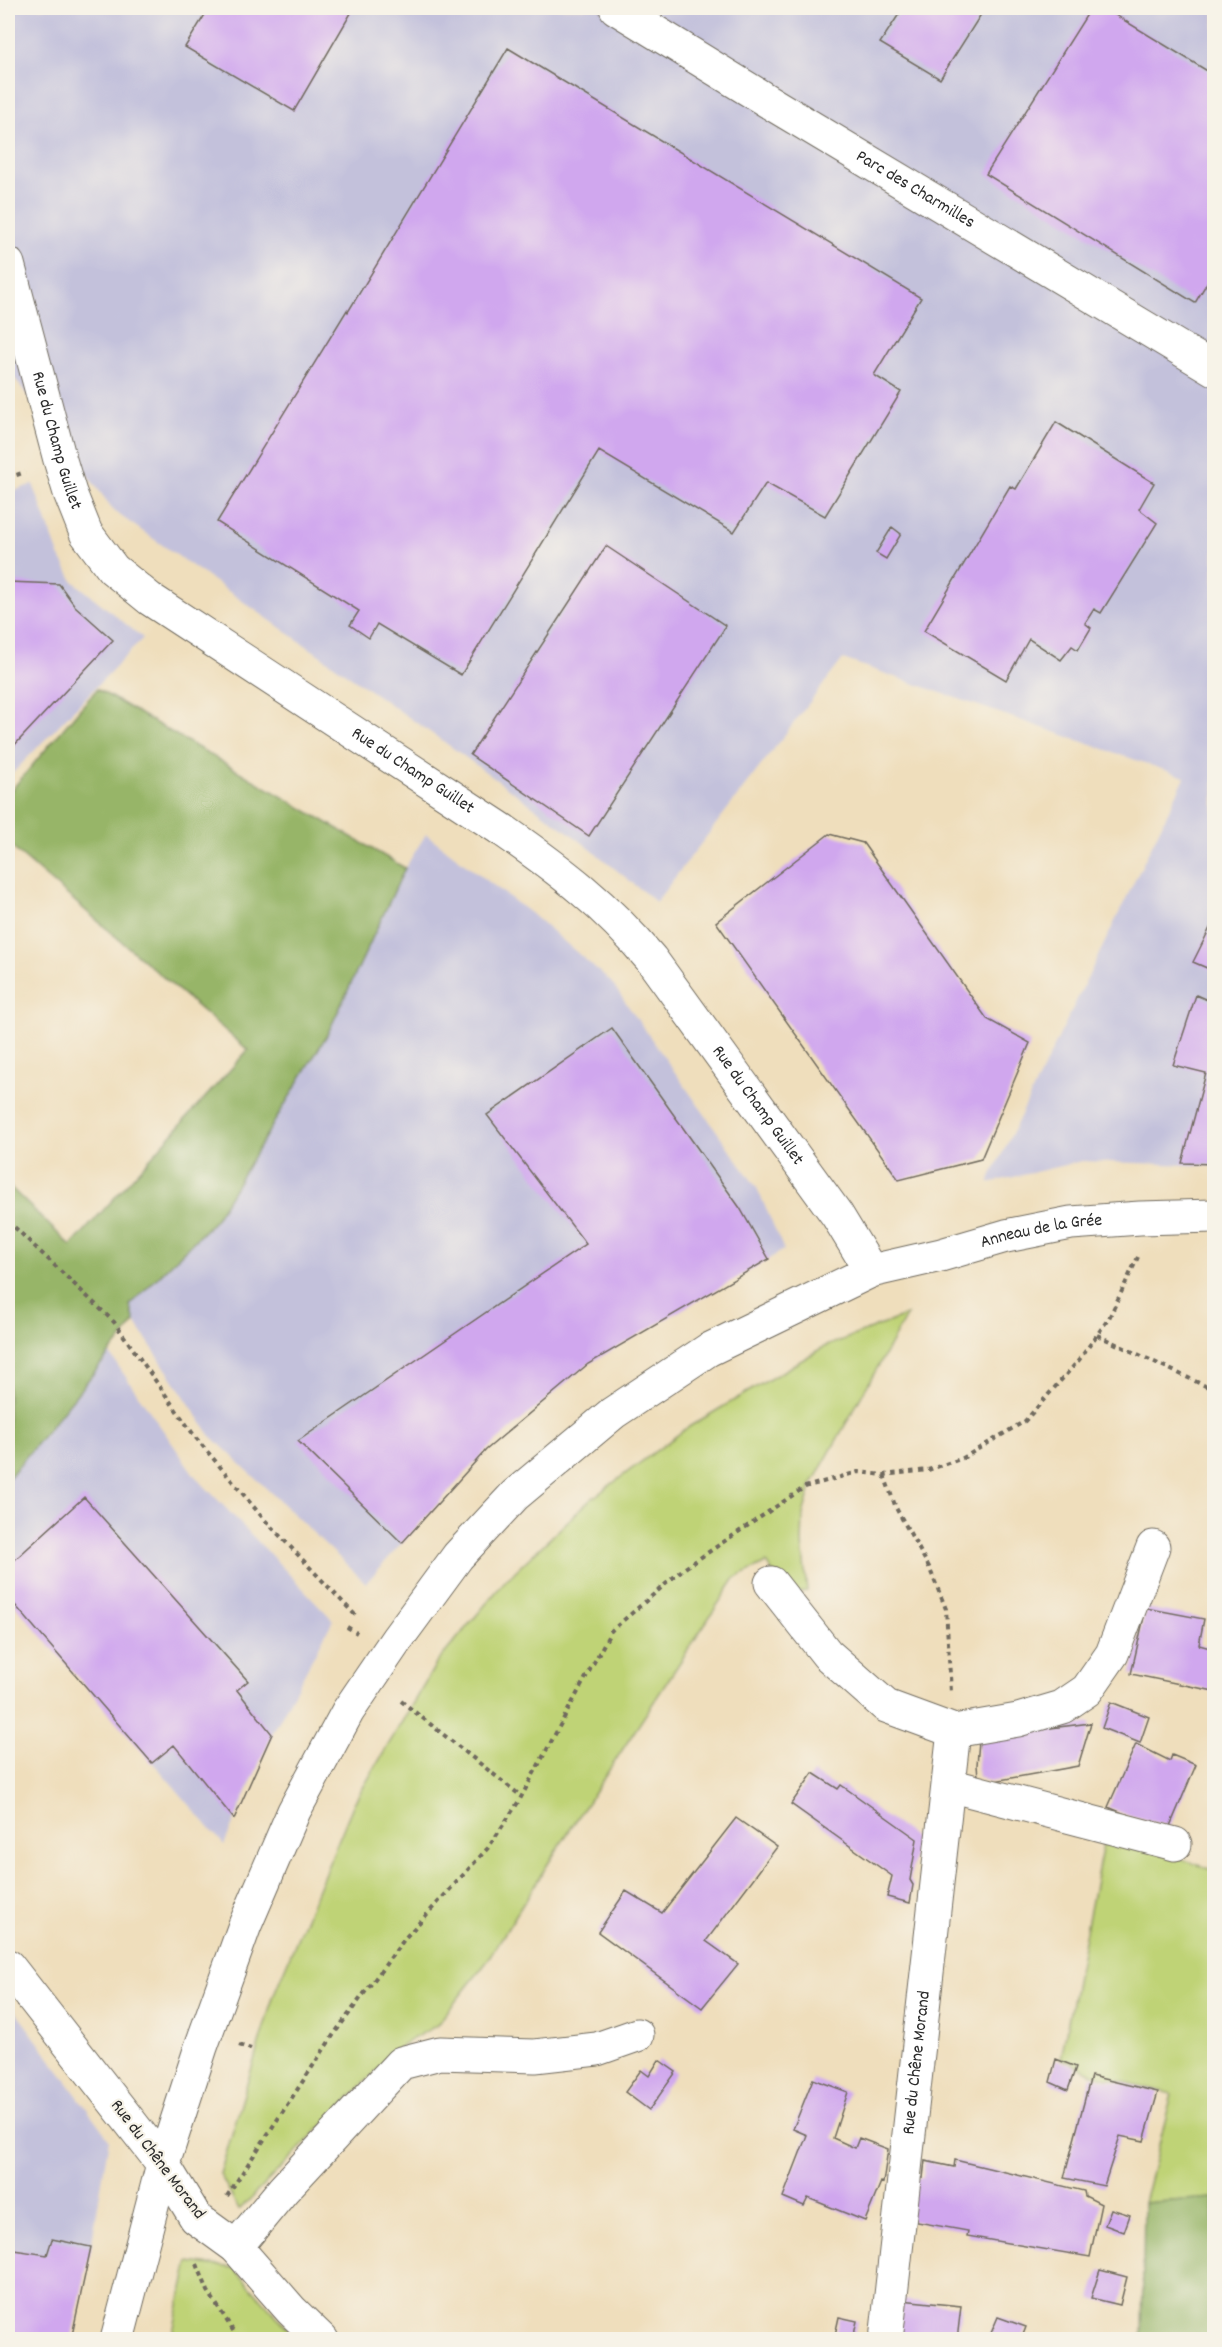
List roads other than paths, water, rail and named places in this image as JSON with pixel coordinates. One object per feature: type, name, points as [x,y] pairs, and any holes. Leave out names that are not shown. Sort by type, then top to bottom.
[{"type":"street","name":"Parc des Charmilles","points":[[616,8],[1215,369]]},
{"type":"street","name":"Rue du Champ Guillet","points":[[8,264],[70,493],[86,533],[113,569],[150,599],[504,831],[557,868],[600,903],[651,959],[837,1215],[871,1271]]},
{"type":"street","name":"Anneau de la Grée","points":[[117,2340],[163,2164],[201,2047],[246,1925],[294,1811],[348,1711],[397,1639],[458,1556],[515,1495],[613,1413],[708,1350],[871,1271],[941,1255],[1006,1236],[1071,1223],[1215,1216]]},
{"type":"street","points":[[771,1583],[827,1654],[886,1706],[954,1731],[1017,1720],[1062,1707],[1087,1690],[1112,1654],[1153,1547]]},
{"type":"street","name":"Rue du Chêne Morand","points":[[886,2340],[954,1731]]},
{"type":"street","points":[[949,1785],[1175,1844]]},
{"type":"street","name":"Rue du Chêne Morand","points":[[8,1966],[163,2164],[196,2218],[236,2247],[291,2310],[322,2340]]},
{"type":"street","points":[[236,2247],[283,2190],[401,2063],[440,2053],[535,2055],[597,2049],[637,2035]]}]
